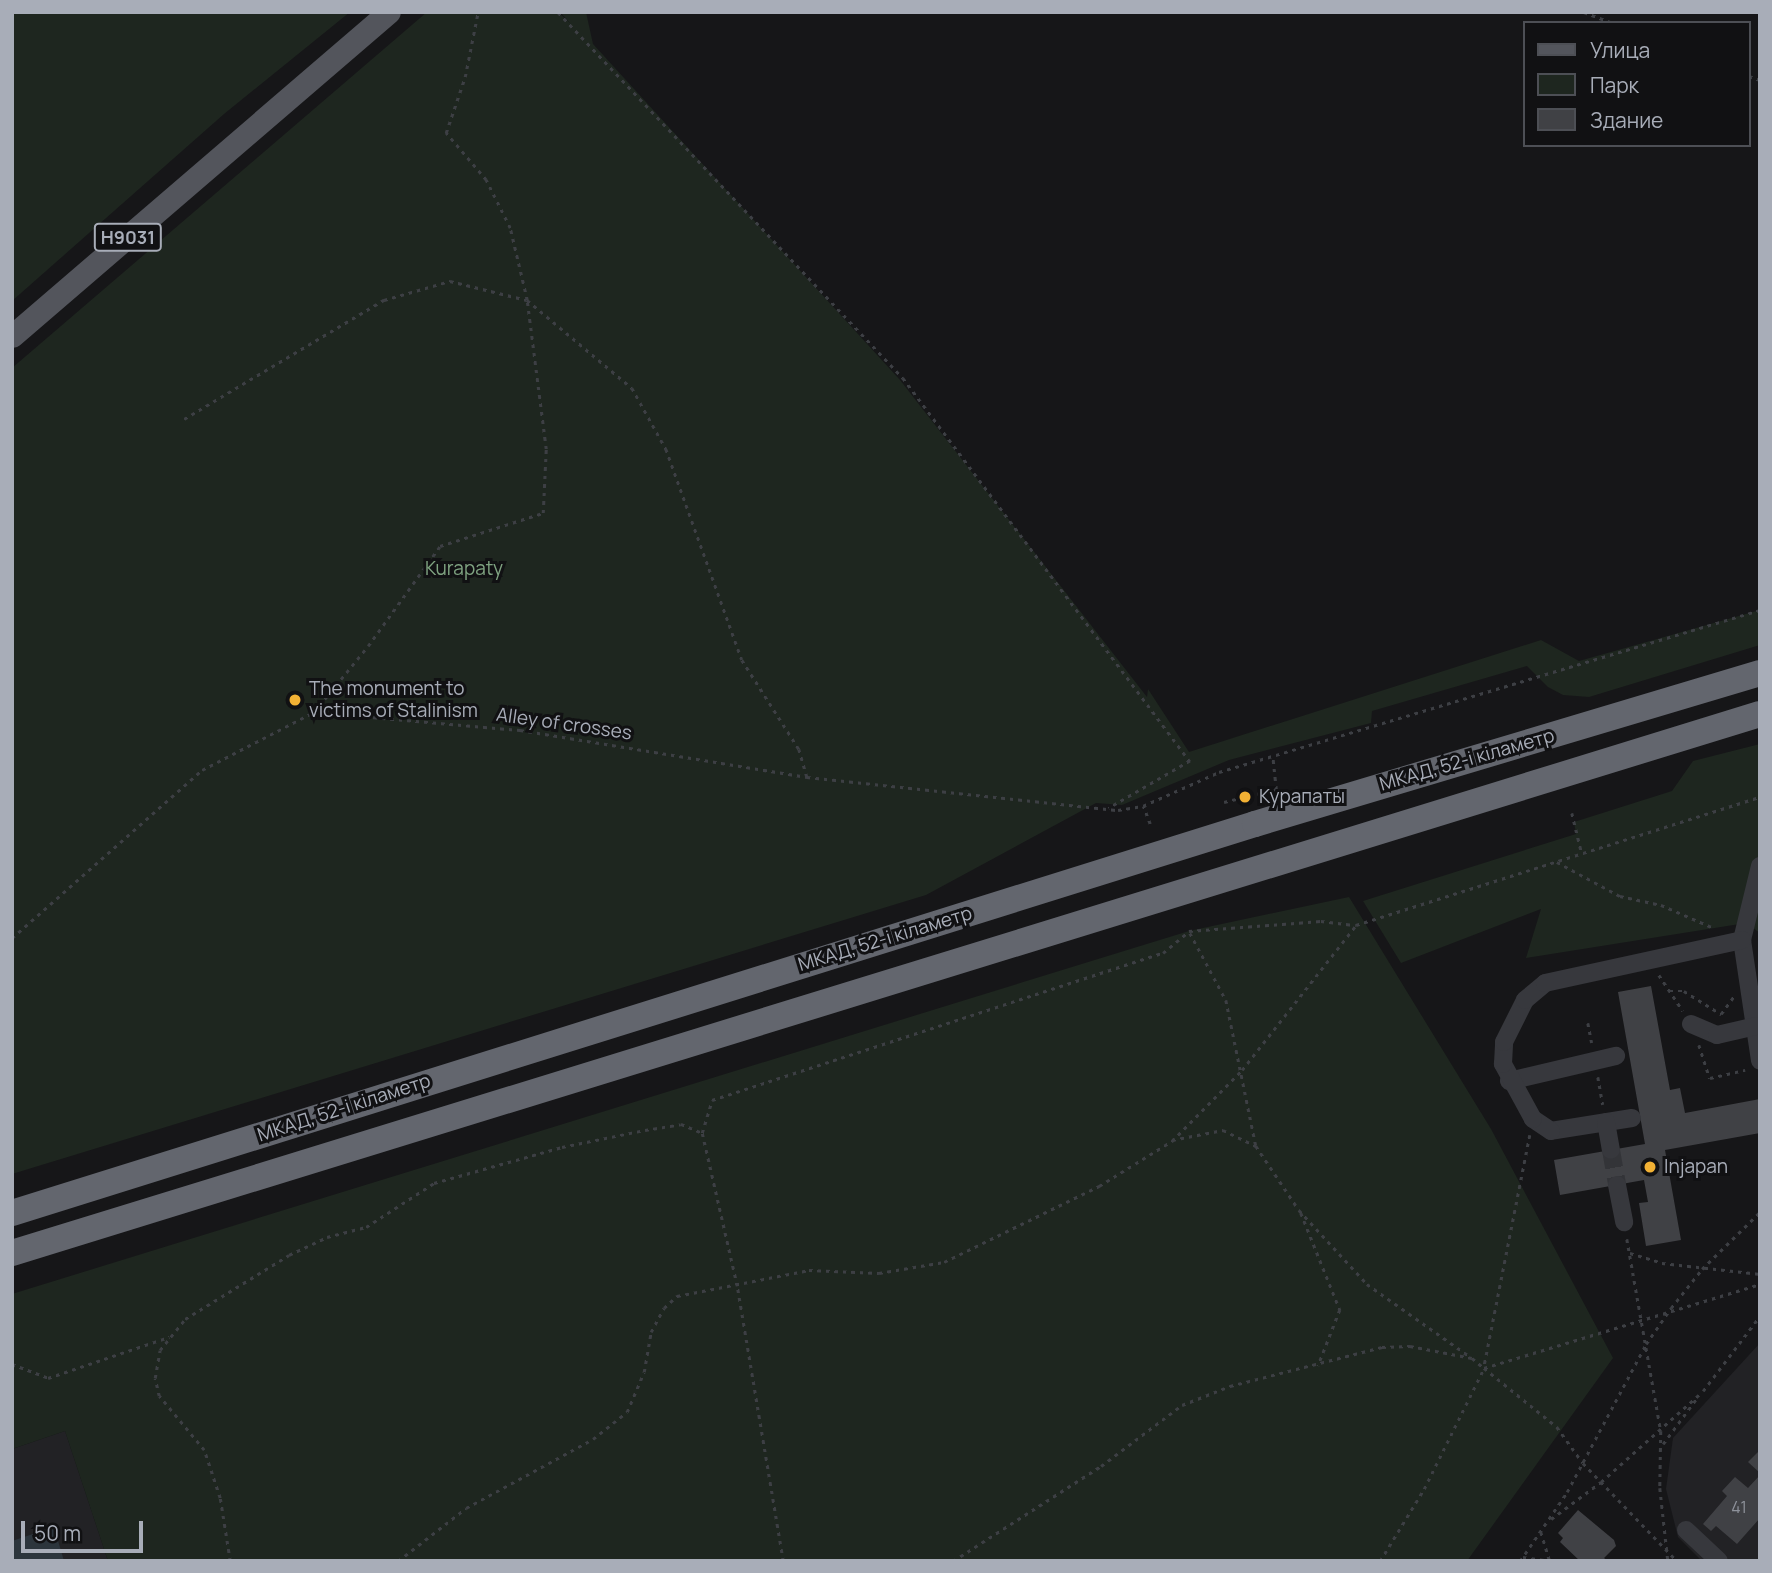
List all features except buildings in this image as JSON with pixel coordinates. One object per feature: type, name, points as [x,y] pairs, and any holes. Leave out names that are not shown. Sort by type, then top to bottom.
[{"type":"highway","name":"МКАД, 52-і кіламетр","points":[[12,1213],[1303,809],[1760,673]]},
{"type":"highway","name":"МКАД, 52-і кіламетр","points":[[17,1252],[1760,714]]},
{"type":"main road","name":"Н9031","points":[[12,336],[389,12]]},
{"type":"lane","points":[[1760,866],[1737,942],[1748,981],[1760,1062]]},
{"type":"lane","points":[[1632,1118],[1551,1131],[1533,1119],[1509,1081],[1503,1063],[1504,1042],[1525,1000],[1545,983],[1737,942]]},
{"type":"lane","points":[[1691,1024],[1717,1035],[1755,1026]]},
{"type":"lane","points":[[1509,1081],[1616,1056]]},
{"type":"lane","points":[[1606,1122],[1611,1150]]},
{"type":"lane","points":[[1617,1185],[1624,1222]]},
{"type":"lane","points":[[1686,1530],[1718,1561]]},
{"type":"path","points":[[12,938],[202,770],[314,712],[368,646],[440,546],[543,513],[546,449],[527,300],[510,228],[486,180],[446,133],[465,77],[478,12]]},
{"type":"path","points":[[558,12],[903,378],[1190,761],[1187,767],[1105,809]]},
{"type":"path","points":[[1584,12],[1607,21]]},
{"type":"path","points":[[184,419],[384,300],[450,281],[527,300],[632,388],[666,449],[742,660],[799,749],[807,777]]},
{"type":"path","name":"Alley of crosses","points":[[314,712],[520,730],[807,777],[1105,809],[1143,806],[1219,772],[1397,716],[1760,610]]},
{"type":"path","points":[[1224,802],[1276,789],[1273,757]]},
{"type":"path","points":[[783,1561],[737,1286],[702,1133],[712,1100],[1163,953],[1189,931],[1321,921],[1356,925],[1760,797]]},
{"type":"path","points":[[1143,806],[1150,824]]},
{"type":"path","points":[[1572,813],[1582,854]]},
{"type":"path","points":[[1556,862],[1620,896],[1661,905],[1717,929],[1737,942]]},
{"type":"path","points":[[398,1561],[466,1508],[593,1439],[626,1412],[644,1372],[651,1332],[664,1308],[677,1296],[808,1270],[880,1273],[944,1262],[1099,1186],[1172,1140],[1242,1070],[1356,925]]},
{"type":"path","points":[[1189,931],[1226,1000],[1242,1070],[1245,1108],[1256,1146],[1299,1210],[1367,1284],[1472,1358],[1557,1427],[1583,1463],[1676,1561]]},
{"type":"path","points":[[1670,991],[1684,991],[1721,1014],[1748,981]]},
{"type":"path","points":[[1380,1561],[1424,1489],[1484,1368],[1533,1119]]},
{"type":"path","points":[[230,1561],[220,1498],[204,1450],[159,1396],[157,1362],[169,1338],[185,1319],[289,1255],[327,1237],[366,1227],[434,1183],[562,1147],[645,1130],[681,1124],[702,1133]]},
{"type":"path","points":[[1172,1140],[1223,1130],[1256,1146]]},
{"type":"path","points":[[1299,1210],[1340,1310],[1318,1366]]},
{"type":"path","points":[[1521,1559],[1549,1521],[1583,1463],[1646,1344],[1702,1269],[1760,1212]]},
{"type":"path","points":[[1624,1222],[1661,1430],[1660,1488],[1668,1561]]},
{"type":"path","points":[[1630,1252],[1702,1269],[1760,1274]]},
{"type":"path","points":[[1484,1368],[1671,1308],[1760,1284]]},
{"type":"path","points":[[1662,1444],[1760,1316]]},
{"type":"path","points":[[12,1364],[48,1378],[169,1338]]},
{"type":"path","points":[[953,1561],[1101,1466],[1182,1405],[1230,1386],[1318,1366],[1382,1347],[1410,1346],[1472,1358]]},
{"type":"path","points":[[1549,1521],[1601,1482],[1702,1392]]},
{"type":"path","points":[[1521,1559],[1550,1561],[1541,1532]]},
{"type":"shaded area","points":[[1760,1343],[1760,1561],[1702,1561],[1678,1537],[1666,1489],[1673,1438]]},
{"type":"shaded area","points":[[65,1431],[108,1561],[12,1561],[12,1449]]},
{"type":"shaded area","points":[[54,1527],[64,1561],[12,1561],[12,1541]]},
{"type":"green space","points":[[12,12],[350,12],[224,114],[12,301]]},
{"type":"green space","name":"Kurapaty","points":[[427,12],[558,12],[571,24],[560,12],[586,12],[593,44],[900,380],[1147,697],[1148,689],[1189,752],[1541,640],[1579,661],[1760,610],[1760,645],[1589,697],[1563,695],[1548,687],[1527,666],[1372,711],[1371,723],[1229,760],[1122,805],[1096,803],[926,895],[12,1174],[12,368]]},
{"type":"green space","points":[[1760,744],[1760,933],[1746,923],[1526,958],[1541,909],[1401,963],[1363,901],[1576,834],[1574,822],[1672,791],[1693,761]]},
{"type":"green space","points":[[1349,897],[1491,1129],[1613,1358],[1467,1561],[108,1561],[65,1431],[12,1449],[12,1294],[1189,931]]},
{"type":"tunnel","points":[[1611,1150],[1617,1185]]},
{"type":"place","name":"The monument to victims of Stalinism","points":[[295,700]]},
{"type":"place","name":"Курапаты","points":[[1245,797]]},
{"type":"place","name":"Injapan","points":[[1650,1167]]}]
